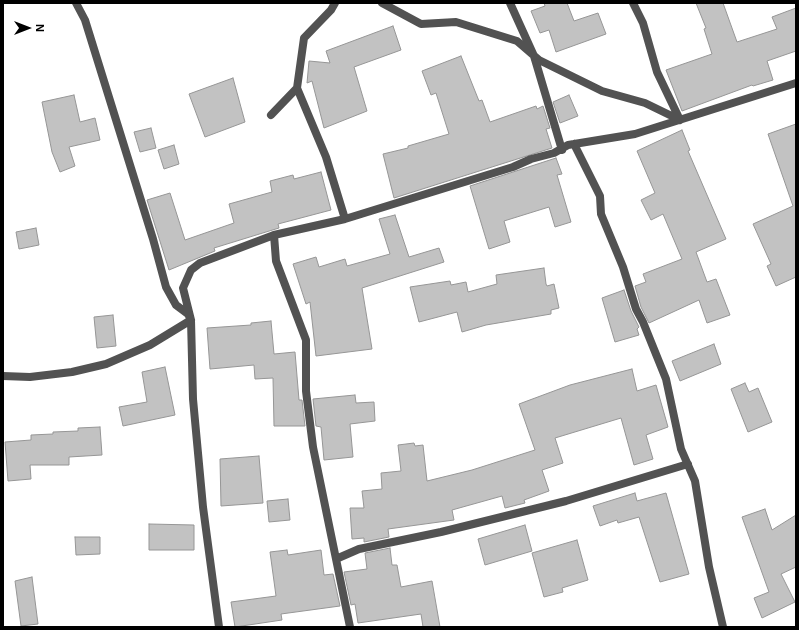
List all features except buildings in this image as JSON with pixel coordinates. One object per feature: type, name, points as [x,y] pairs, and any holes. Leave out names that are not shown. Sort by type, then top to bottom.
[{"type":"street","points":[[76,3],[85,20],[153,238],[166,287],[176,305],[188,314],[191,320]]},
{"type":"street","points":[[335,3],[331,10],[304,38],[298,88],[326,157],[345,219]]},
{"type":"street","points":[[382,3],[421,24],[456,22],[517,41],[538,60],[602,91],[645,103],[680,120]]},
{"type":"street","points":[[510,3],[534,56],[562,150]]},
{"type":"street","points":[[633,3],[643,23],[657,72],[680,120]]},
{"type":"street","points":[[219,627],[206,529],[193,399],[191,320],[183,288],[191,270],[200,263],[274,235],[345,219],[513,167],[562,150],[568,145],[636,134],[796,83]]},
{"type":"street","points":[[272,115],[298,88]]},
{"type":"street","points":[[574,144],[600,196],[601,214],[623,267],[636,309],[643,322],[666,379],[681,449],[695,481],[709,567],[723,627]]},
{"type":"street","points":[[274,235],[276,261],[306,340],[306,391],[313,447],[350,627]]},
{"type":"street","points":[[3,376],[30,377],[72,372],[106,364],[150,345],[191,320]]},
{"type":"street","points":[[336,559],[359,549],[441,532],[566,501],[688,464]]}]
